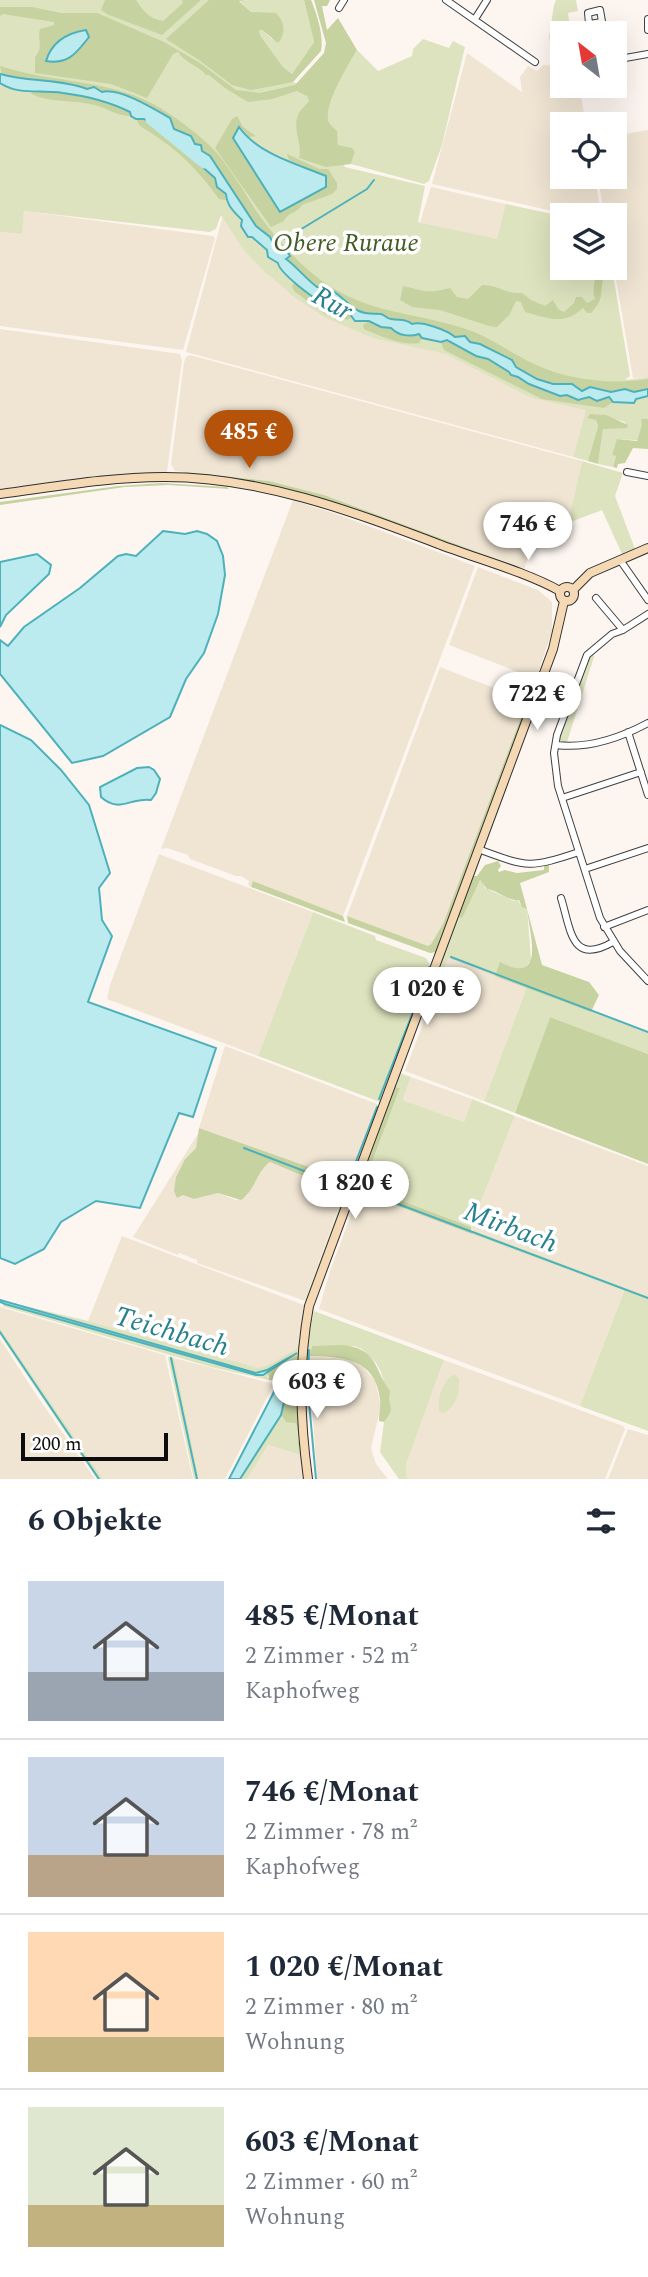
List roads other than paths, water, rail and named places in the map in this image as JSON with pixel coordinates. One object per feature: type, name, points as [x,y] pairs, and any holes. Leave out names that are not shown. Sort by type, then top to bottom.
[{"type":"street","points":[[338,8],[344,0]]},
{"type":"street","points":[[446,0],[535,62]]},
{"type":"street","points":[[475,19],[487,0]]},
{"type":"street","points":[[648,19],[648,30]]},
{"type":"street","points":[[627,58],[648,54]]},
{"type":"street","points":[[627,472],[648,475]]},
{"type":"street","points":[[0,495],[149,477],[205,479],[257,486],[309,498],[345,510],[560,591]]},
{"type":"street","points":[[560,591],[560,597],[564,601],[570,601],[573,590],[584,577],[648,548]]},
{"type":"street","points":[[620,560],[648,600]]},
{"type":"street","points":[[560,591],[566,587],[573,590]]},
{"type":"street","points":[[596,598],[623,630]]},
{"type":"street","points":[[308,1479],[300,1384],[302,1347],[309,1306],[553,649],[564,601]]},
{"type":"street","points":[[648,614],[612,634],[587,655],[557,735],[555,769],[562,799],[604,927],[613,942],[648,981]]},
{"type":"street","points":[[556,745],[593,744],[648,723]]},
{"type":"street","points":[[628,732],[648,795]]},
{"type":"street","points":[[562,799],[641,772]]},
{"type":"street","points":[[585,869],[648,848]]},
{"type":"street","points":[[478,849],[511,862],[534,865],[579,852]]},
{"type":"street","points":[[562,898],[578,945],[585,951],[593,951],[613,942]]},
{"type":"street","points":[[604,927],[648,910]]},
{"type":"water","points":[[86,30],[89,37],[72,56],[61,61],[46,61],[52,48],[61,39]]},
{"type":"water","points":[[0,74],[87,89],[94,87],[102,92],[118,93],[170,118],[174,129],[191,136],[195,144],[201,145],[202,151],[210,156],[256,226],[270,237],[274,245],[287,251],[290,256],[286,259],[317,287],[329,289],[359,311],[381,314],[412,324],[428,325],[455,337],[465,336],[470,342],[480,344],[512,360],[516,367],[537,379],[553,384],[572,384],[582,391],[590,387],[611,392],[648,389],[648,396],[636,399],[634,403],[613,402],[609,397],[597,401],[589,397],[578,400],[567,395],[560,396],[529,384],[488,359],[476,356],[447,340],[441,342],[422,338],[419,334],[405,335],[369,321],[355,321],[349,313],[335,304],[319,300],[306,292],[284,273],[278,263],[268,257],[267,250],[252,237],[248,237],[241,226],[242,220],[229,205],[226,194],[217,187],[215,178],[199,164],[193,151],[168,133],[144,119],[136,119],[130,112],[98,100],[8,87],[0,83]]},
{"type":"water","points":[[239,127],[267,151],[326,176],[326,187],[280,212],[233,138]]},
{"type":"water","points":[[163,531],[185,534],[197,531],[207,534],[217,541],[223,556],[225,575],[218,614],[204,653],[186,679],[170,717],[103,756],[72,763],[0,674],[0,640],[8,646],[24,627],[80,588],[118,556],[136,556]]},
{"type":"water","points":[[37,554],[51,565],[49,574],[6,615],[0,627],[0,562]]},
{"type":"water","points":[[0,725],[31,740],[61,770],[89,805],[110,873],[99,888],[102,920],[112,936],[88,1002],[216,1048],[193,1117],[179,1113],[140,1208],[96,1201],[61,1222],[44,1249],[15,1264],[0,1258]]},
{"type":"water","points":[[149,767],[160,779],[151,800],[120,805],[101,797],[100,787],[137,768]]},
{"type":"water","points":[[0,1300],[256,1373],[267,1370],[297,1353],[263,1375],[256,1375],[5,1304]]},
{"type":"water","points":[[275,1390],[286,1393],[281,1415],[240,1479],[229,1479]]},
{"type":"waterway","name":"Rur","points":[[150,120],[204,164]]},
{"type":"waterway","points":[[285,239],[367,189],[374,180]]},
{"type":"waterway","points":[[451,957],[648,1032]]},
{"type":"waterway","points":[[416,1003],[429,967]]},
{"type":"waterway","points":[[379,1099],[413,1012]]},
{"type":"waterway","name":"Mirbach","points":[[244,1148],[346,1187],[377,1107]]},
{"type":"waterway","name":"Mirbach","points":[[361,1190],[648,1298]]},
{"type":"waterway","points":[[0,1332],[99,1479]]},
{"type":"waterway","points":[[309,1350],[308,1391],[316,1479]]},
{"type":"waterway","name":"Teichbach","points":[[171,1358],[197,1479]]},
{"type":"park label","name":"Obere Ruraue","points":[[346,242]]}]
